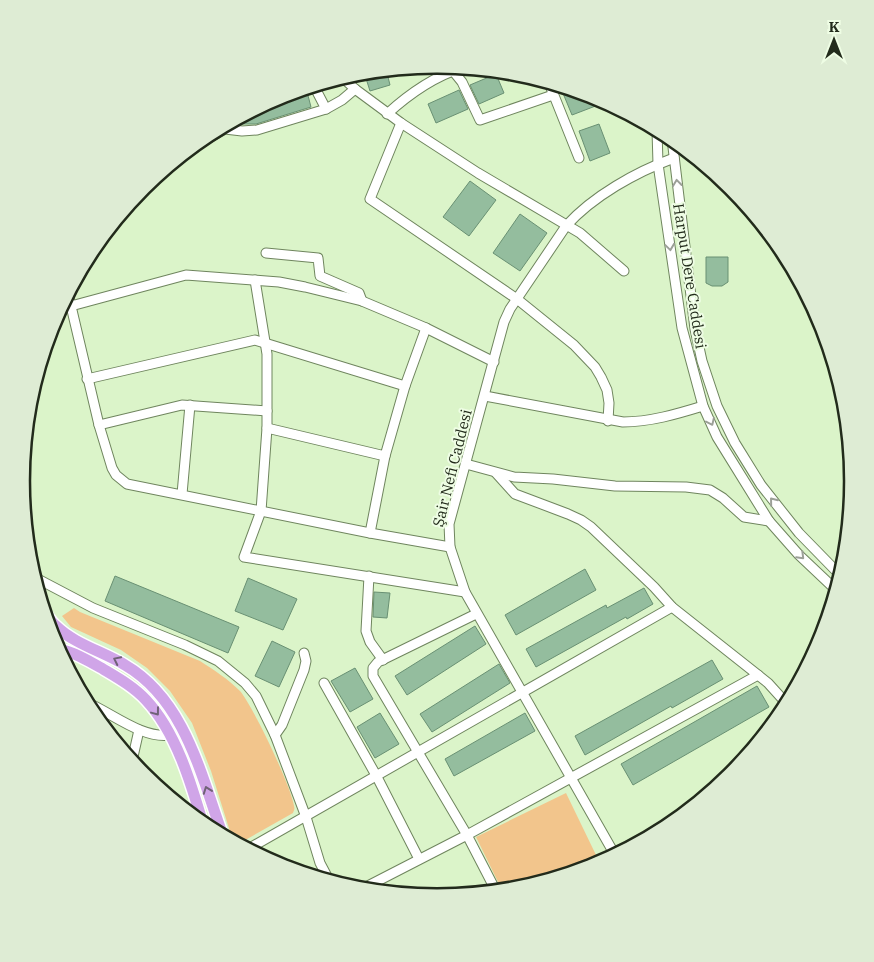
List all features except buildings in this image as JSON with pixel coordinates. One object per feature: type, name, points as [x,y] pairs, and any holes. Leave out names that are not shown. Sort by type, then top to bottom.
[{"type":"main road","points":[[57,627],[126,665],[155,688],[178,720],[194,755],[219,824]]},
{"type":"main road","points":[[68,652],[84,658],[128,684],[146,700],[162,720],[170,735],[199,811]]},
{"type":"street","points":[[387,114],[406,96],[443,74]]},
{"type":"street","points":[[458,75],[480,120],[553,94]]},
{"type":"street","points":[[349,84],[387,114],[478,173],[580,233],[624,270]]},
{"type":"street","points":[[234,129],[242,131],[257,130],[326,109],[355,90]]},
{"type":"street","points":[[552,91],[579,158]]},
{"type":"street","points":[[317,92],[326,109]]},
{"type":"street","points":[[401,123],[370,199],[517,299],[574,345],[595,367],[607,390],[609,403],[608,421]]},
{"type":"street","name":"Harput Dere Caddesi","points":[[657,139],[658,164],[682,328],[703,406],[718,437],[769,521],[799,555],[830,585]]},
{"type":"street","name":"Harput Dere Caddesi","points":[[673,150],[695,329],[702,361],[717,406],[735,442],[761,485],[799,533],[834,570]]},
{"type":"street","name":"Şair Nefi Caddesi","points":[[611,849],[464,592],[450,547],[449,524],[504,322],[510,309],[566,226],[588,204],[604,193],[658,164],[674,158]]},
{"type":"street","points":[[266,253],[318,258],[320,276],[359,293],[362,301]]},
{"type":"street","points":[[450,547],[370,533],[182,494],[136,487],[121,480],[112,468],[98,425],[71,306],[186,276],[255,280],[305,287],[362,301],[426,328],[494,362]]},
{"type":"street","points":[[255,280],[265,342],[267,428],[261,511],[244,557],[464,592]]},
{"type":"street","points":[[370,533],[384,456],[405,386],[426,328]]},
{"type":"street","points":[[87,379],[251,340],[265,342],[405,386]]},
{"type":"street","points":[[485,396],[608,421],[635,422],[677,415],[703,406]]},
{"type":"street","points":[[98,425],[176,405],[267,411]]},
{"type":"street","points":[[182,494],[190,405]]},
{"type":"street","points":[[267,428],[384,456]]},
{"type":"street","points":[[466,464],[514,477],[553,479],[614,486],[686,487],[710,490],[723,498],[744,518],[769,521]]},
{"type":"street","points":[[496,473],[515,494],[568,514],[591,527],[654,587],[672,607],[758,675],[781,697]]},
{"type":"street","points":[[369,576],[366,631],[370,642],[383,660]]},
{"type":"street","points":[[44,586],[218,661],[245,682],[256,696],[275,735],[324,872]]},
{"type":"street","points":[[255,845],[672,607]]},
{"type":"street","points":[[476,614],[383,660],[375,665],[373,676],[467,835],[493,884]]},
{"type":"street","points":[[275,735],[282,725],[304,670],[306,661],[304,653]]},
{"type":"street","points":[[374,883],[467,835],[571,776],[758,675]]},
{"type":"street","points":[[324,683],[419,860]]},
{"type":"street","points":[[102,712],[152,735],[170,735]]},
{"type":"street","points":[[134,752],[139,730]]},
{"type":"shaded area","points":[[74,608],[200,661],[240,691],[254,712],[271,747],[291,796],[294,808],[293,813],[246,840],[230,831],[211,771],[192,723],[170,691],[147,668],[121,650],[71,627],[62,616]]},
{"type":"shaded area","points":[[566,793],[596,855],[542,874],[499,883],[476,837]]}]
